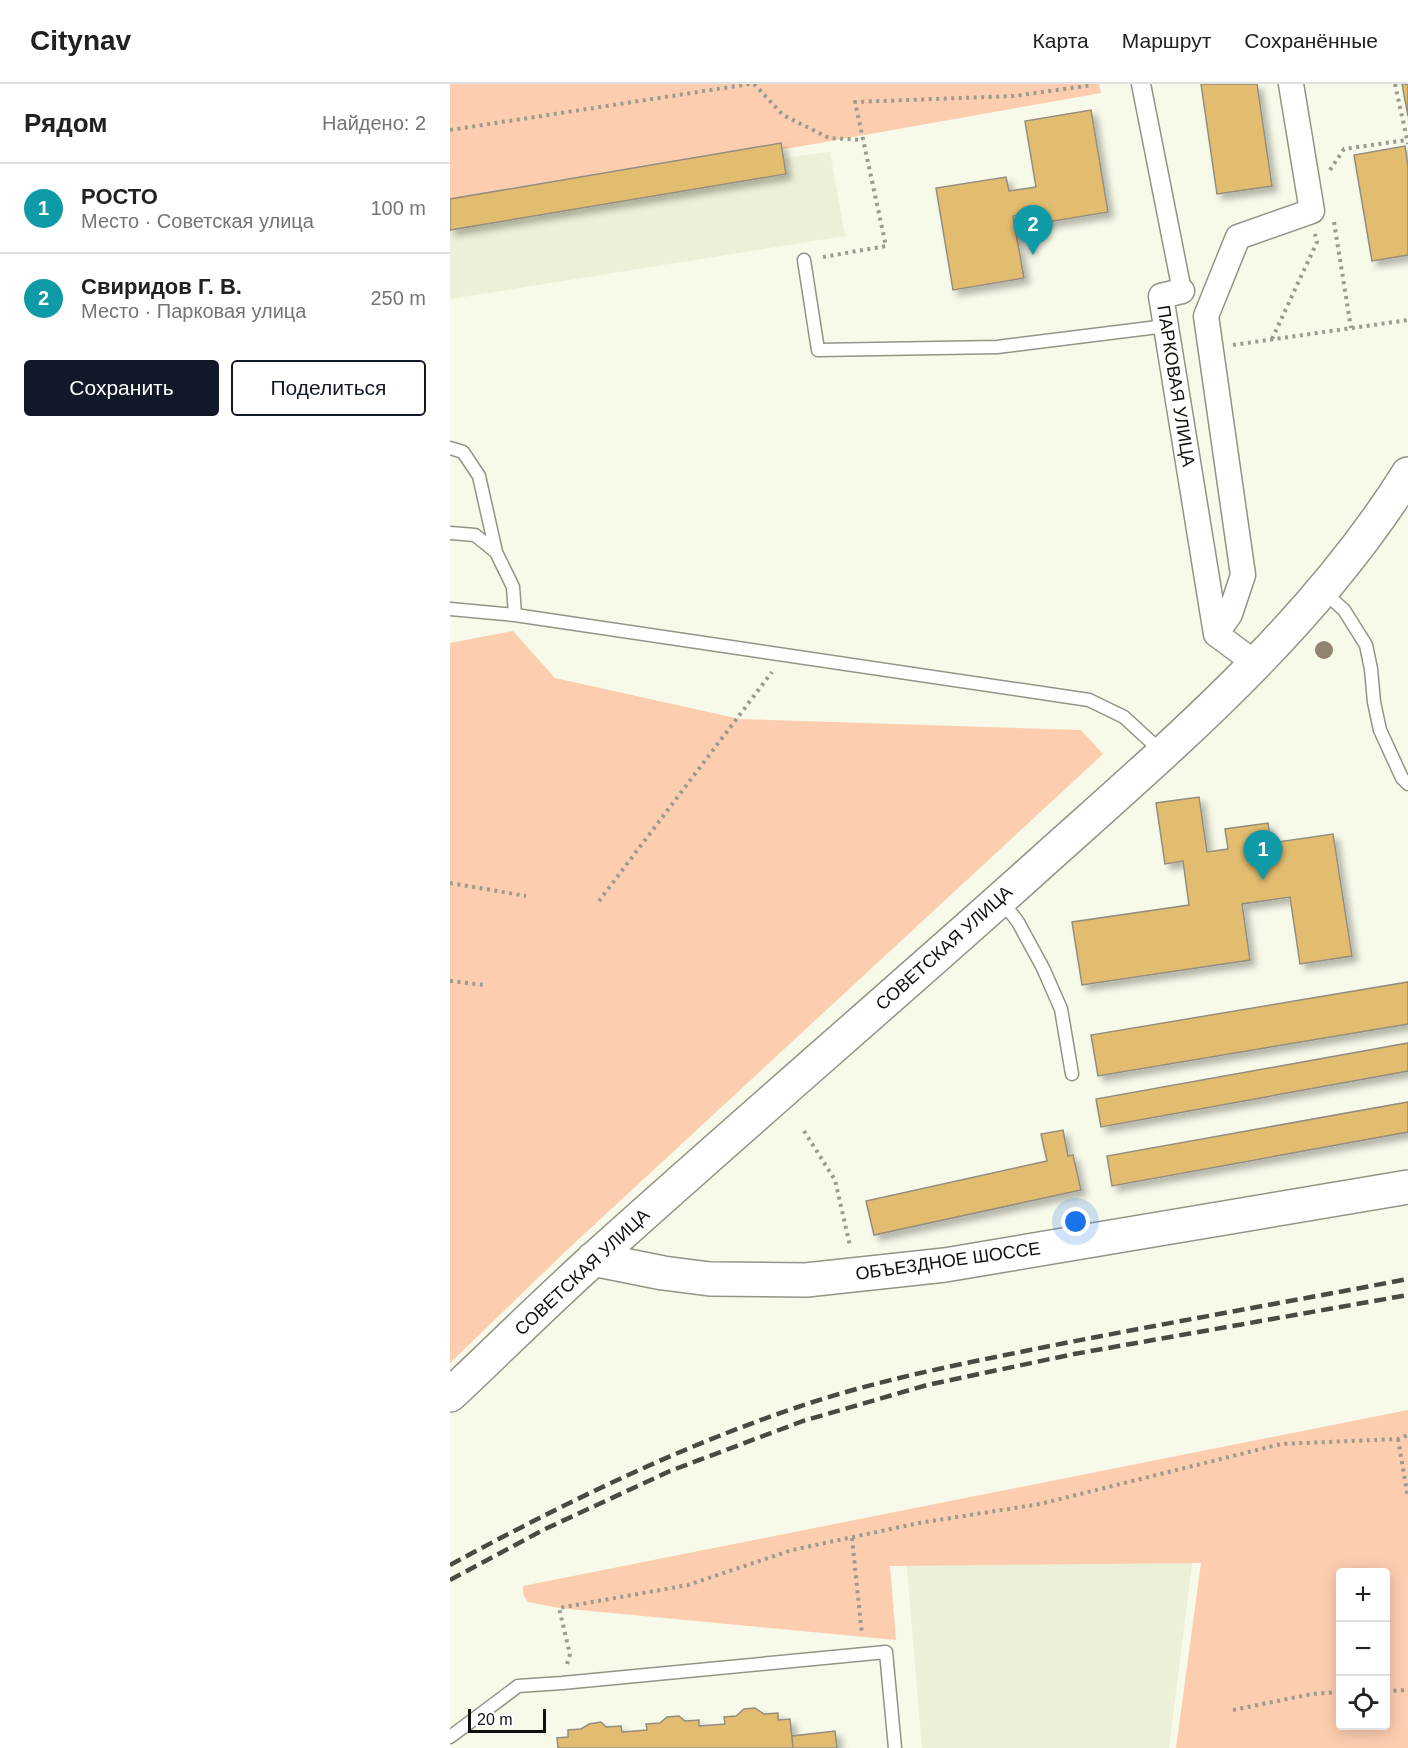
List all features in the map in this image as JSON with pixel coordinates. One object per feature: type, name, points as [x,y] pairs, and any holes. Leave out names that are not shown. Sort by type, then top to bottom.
[{"type":"main road","name":"СОВЕТСКАЯ УЛИЦА","points":[[450,1395],[593,1260],[1000,899],[1216,703],[1323,591],[1384,512],[1408,474]]},
{"type":"main road","name":"ОБЪЕЗДНОЕ ШОССЕ","points":[[593,1260],[710,1279],[806,1280],[945,1265],[1408,1187]]},
{"type":"street","name":"ПАРКОВАЯ УЛИЦА","points":[[1141,84],[1182,291],[1161,296],[1216,634]]},
{"type":"street","points":[[1255,663],[1216,634],[1230,615],[1243,574],[1206,315],[1238,237],[1312,210],[1291,84]]},
{"type":"lane","points":[[804,260],[818,350],[997,347],[1166,326]]},
{"type":"lane","points":[[450,448],[463,452],[479,476],[496,552],[513,587],[515,615]]},
{"type":"lane","points":[[450,533],[475,534],[496,552]]},
{"type":"lane","points":[[1323,591],[1344,610],[1366,645],[1380,730],[1402,778],[1408,784]]},
{"type":"lane","points":[[450,609],[515,615],[1089,700],[1124,717],[1163,753]]},
{"type":"lane","points":[[1000,899],[1018,922],[1038,958],[1061,1009],[1072,1074]]},
{"type":"lane","points":[[450,1737],[518,1686],[886,1652],[895,1748]]},
{"type":"path","points":[[450,130],[750,84]]},
{"type":"path","points":[[754,84],[783,115],[829,138],[863,140]]},
{"type":"path","points":[[1326,175],[1344,149],[1408,142],[1395,84]]},
{"type":"path","points":[[804,260],[886,246],[855,102],[1014,96],[1093,86]]},
{"type":"path","points":[[1272,339],[1317,242],[1312,210],[1331,207],[1351,328]]},
{"type":"path","points":[[1210,348],[1408,320]]},
{"type":"path","points":[[599,901],[776,666]]},
{"type":"path","points":[[450,883],[526,896]]},
{"type":"path","points":[[450,981],[484,985]]},
{"type":"path","points":[[804,1131],[835,1180],[856,1275]]},
{"type":"path","points":[[562,1683],[570,1654],[559,1608],[688,1585],[792,1550],[919,1523],[1040,1504],[1281,1444],[1398,1439],[1408,1435]]},
{"type":"path","points":[[1398,1439],[1408,1498]]},
{"type":"path","points":[[852,1538],[864,1654]]},
{"type":"path","points":[[1390,1690],[1408,1690]]},
{"type":"path","points":[[1233,1710],[1312,1694],[1336,1692]]},
{"type":"shaded area","points":[[450,84],[1099,84],[1101,93],[791,148],[726,156],[450,200]]},
{"type":"shaded area","points":[[830,152],[845,236],[450,299],[450,230],[786,174],[784,158]]},
{"type":"shaded area","points":[[513,631],[555,678],[740,719],[1081,730],[1103,754],[567,1250],[450,1363],[450,643]]},
{"type":"shaded area","points":[[1408,1410],[1408,1748],[1176,1748],[1201,1563],[890,1566],[896,1640],[559,1608],[528,1602],[523,1594],[523,1586]]},
{"type":"shaded area","points":[[1195,1541],[1169,1748],[922,1748],[906,1557]]},
{"type":"building","points":[[1201,84],[1257,84],[1272,186],[1217,194]]},
{"type":"building","points":[[1402,84],[1408,84],[1408,116]]},
{"type":"building","points":[[1091,110],[1108,212],[1042,223],[1040,211],[1013,216],[1024,278],[953,290],[936,188],[1006,177],[1009,191],[1036,187],[1025,121]]},
{"type":"building","points":[[781,143],[786,174],[450,230],[450,199]]},
{"type":"building","points":[[1405,146],[1408,167],[1408,255],[1372,261],[1354,155]]},
{"type":"building","points":[[1199,797],[1207,852],[1228,849],[1225,829],[1268,823],[1271,843],[1333,834],[1352,956],[1300,964],[1290,897],[1242,904],[1250,960],[1082,985],[1072,922],[1189,905],[1183,861],[1165,864],[1156,803]]},
{"type":"building","points":[[1408,982],[1408,1024],[1098,1076],[1091,1035]]},
{"type":"building","points":[[1408,1043],[1408,1071],[1101,1127],[1096,1099]]},
{"type":"building","points":[[1408,1102],[1408,1132],[1112,1186],[1107,1156]]},
{"type":"building","points":[[1063,1130],[1068,1156],[1073,1155],[1081,1190],[874,1235],[866,1201],[1047,1161],[1041,1134]]},
{"type":"building","points":[[755,1708],[764,1714],[778,1713],[778,1720],[790,1719],[793,1748],[558,1748],[557,1738],[568,1737],[568,1730],[581,1729],[589,1724],[601,1722],[606,1727],[621,1726],[622,1732],[647,1730],[646,1724],[660,1723],[667,1717],[679,1716],[685,1721],[699,1720],[699,1726],[725,1724],[724,1717],[736,1716],[744,1709]]},
{"type":"building","points":[[835,1731],[837,1748],[793,1748],[792,1736]]},
{"type":"railway","points":[[450,1565],[619,1479],[706,1441],[826,1398],[919,1373],[982,1360],[1408,1279]]},
{"type":"railway","points":[[450,1580],[543,1530],[670,1471],[803,1421],[927,1385],[1074,1354],[1408,1295]]},
{"type":"place","name":"Свиридов Г. В.","points":[[1033,255]]},
{"type":"place","name":"РОСТО","points":[[1263,880]]}]
